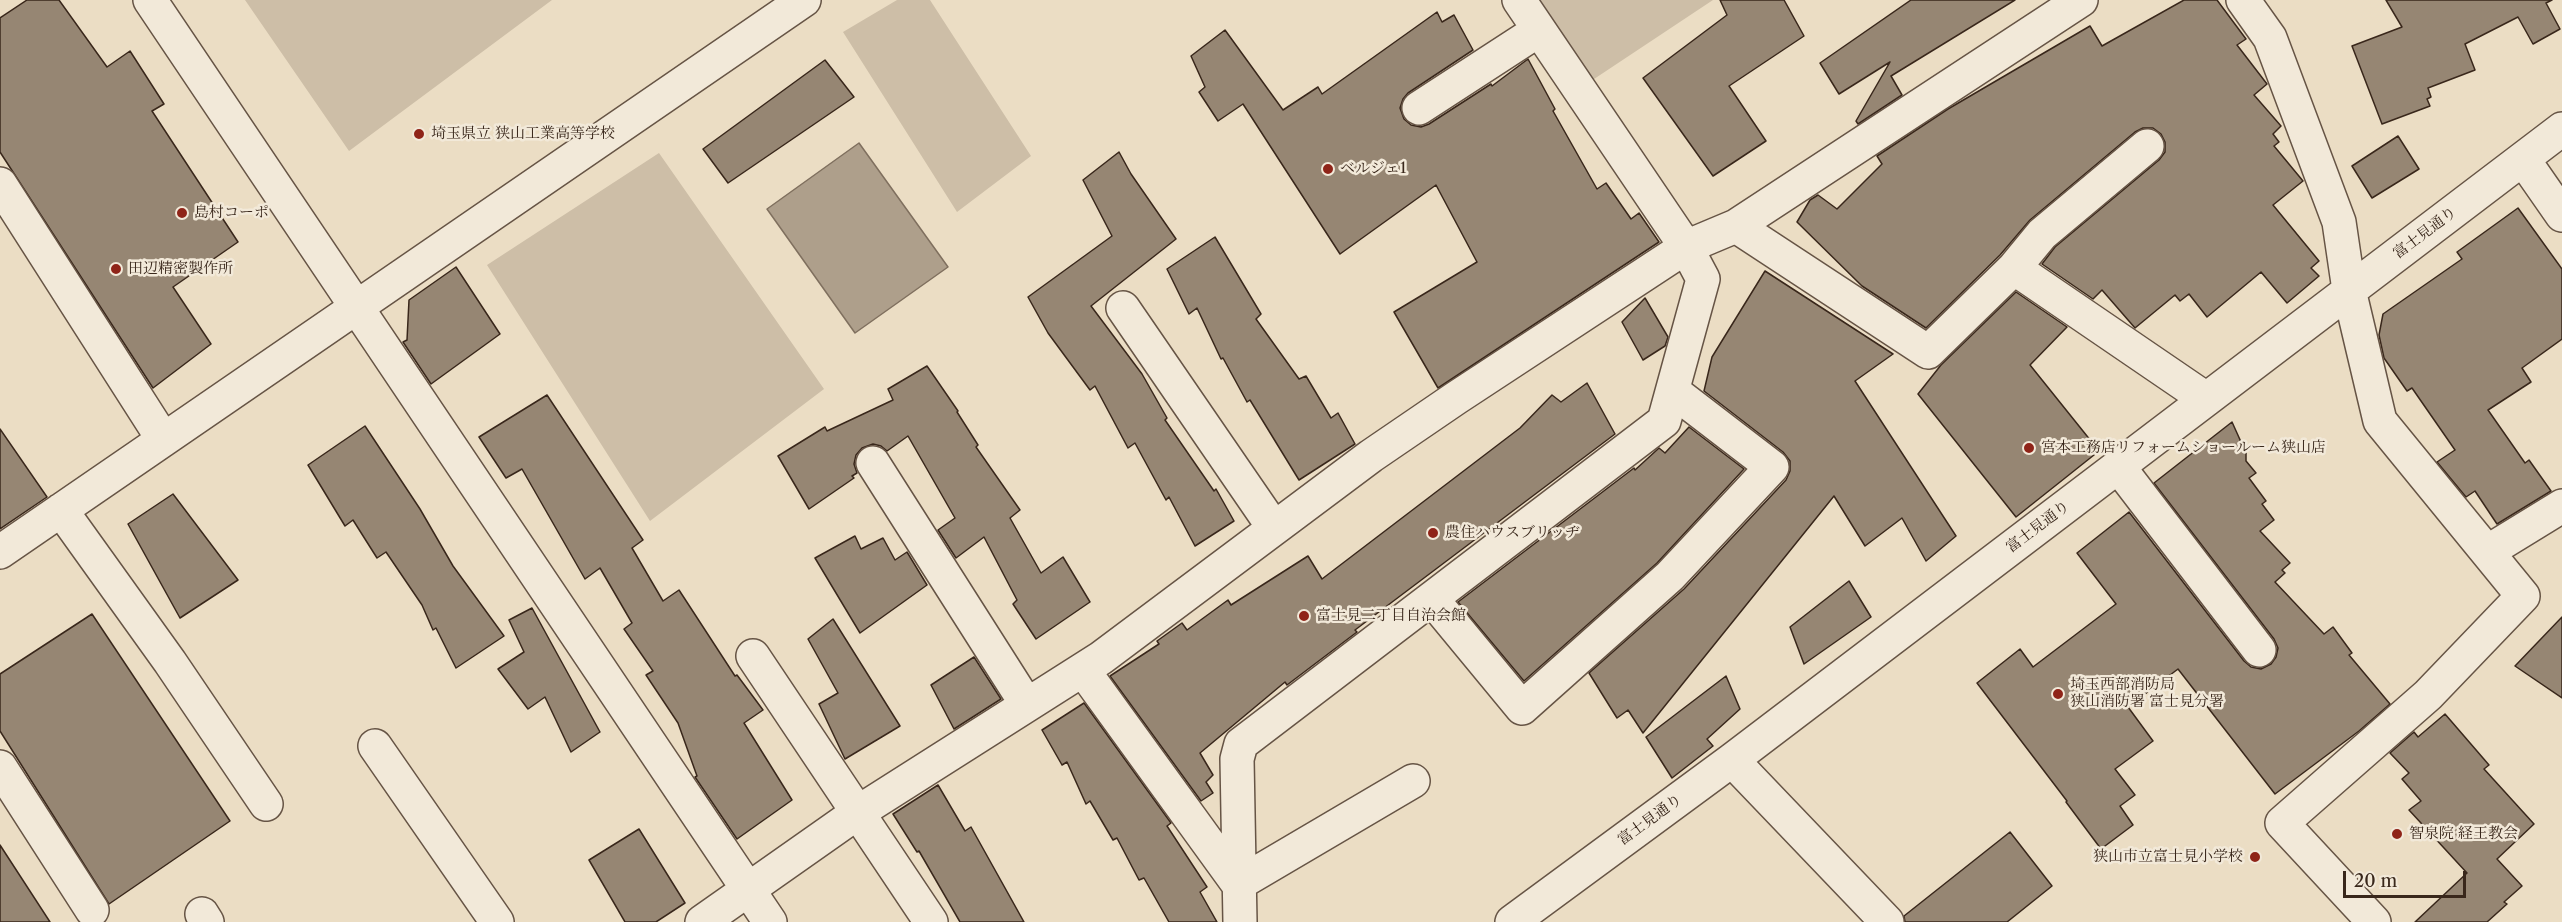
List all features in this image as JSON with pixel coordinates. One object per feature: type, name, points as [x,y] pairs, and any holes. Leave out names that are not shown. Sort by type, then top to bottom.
[{"type":"street","points":[[150,0],[770,922]]},
{"type":"street","points":[[0,552],[804,0]]},
{"type":"street","points":[[1240,922],[1237,759],[1242,744],[1664,421],[1702,279],[1686,247],[1519,0]]},
{"type":"street","points":[[702,922],[857,813],[1083,670],[1371,456],[1446,404],[1686,247],[1736,226],[2081,0]]},
{"type":"street","points":[[2244,0],[2270,38],[2338,222],[2349,290],[2380,421],[2523,596],[2428,695],[2282,823],[2374,922]]},
{"type":"street","points":[[1419,108],[1539,30]]},
{"type":"street","name":"富士見通り","points":[[1512,922],[1732,760],[2562,129]]},
{"type":"street","points":[[1736,226],[1928,352],[2013,268],[2042,234],[2147,146]]},
{"type":"street","points":[[2523,159],[2562,215]]},
{"type":"street","points":[[0,184],[163,440]]},
{"type":"street","points":[[2013,268],[2206,399]]},
{"type":"street","points":[[1124,308],[1275,528]]},
{"type":"street","points":[[1432,599],[1522,708],[1670,576],[1772,467],[1673,391]]},
{"type":"street","points":[[873,464],[1027,705]]},
{"type":"street","points":[[2118,466],[2259,650]]},
{"type":"street","points":[[2487,552],[2562,506]]},
{"type":"street","points":[[61,510],[170,662],[266,804]]},
{"type":"street","points":[[753,656],[931,922]]},
{"type":"street","points":[[1083,670],[1238,884]]},
{"type":"street","points":[[375,746],[497,922]]},
{"type":"street","points":[[1732,760],[1887,922]]},
{"type":"street","points":[[0,767],[92,910]]},
{"type":"street","points":[[1238,884],[1413,781]]},
{"type":"shaded area","points":[[245,0],[552,0],[349,151]]},
{"type":"shaded area","points":[[897,0],[930,0],[1031,156],[957,212],[843,32]]},
{"type":"shaded area","points":[[1535,0],[1713,0],[1588,83]]},
{"type":"shaded area","points":[[859,143],[948,267],[855,333],[767,209]]},
{"type":"shaded area","points":[[659,153],[824,389],[650,521],[487,265]]},
{"type":"building","points":[[27,0],[59,0],[107,67],[130,51],[164,104],[152,111],[238,242],[173,287],[211,344],[153,388],[0,152],[0,18]]},
{"type":"building","points":[[1720,0],[1784,0],[1804,36],[1729,86],[1766,141],[1713,176],[1643,78],[1727,15]]},
{"type":"building","points":[[1911,0],[2015,0],[1891,76],[1902,95],[1858,124],[1856,121],[1890,62],[1839,94],[1820,63]]},
{"type":"building","points":[[2184,0],[2217,0],[2246,39],[2237,45],[2267,84],[2254,95],[2281,126],[2273,134],[2279,142],[2274,146],[2303,181],[2273,205],[2319,261],[2311,268],[2319,276],[2287,303],[2261,272],[2207,317],[2189,294],[2180,301],[2175,295],[2135,328],[2102,290],[2093,299],[2042,264],[2055,247],[2159,160],[2165,152],[2165,142],[2161,134],[2153,128],[2143,128],[2135,132],[2030,220],[2000,255],[1926,328],[1862,286],[1797,222],[1810,200],[1818,195],[1837,209],[1882,164],[1877,156],[1948,109],[2090,26],[2102,46]]},
{"type":"building","points":[[2386,0],[2552,0],[2546,3],[2560,29],[2533,44],[2518,17],[2465,44],[2475,70],[2428,88],[2431,97],[2427,99],[2430,106],[2382,124],[2352,46],[2402,27]]},
{"type":"building","points":[[1437,12],[1442,22],[1454,15],[1473,50],[1408,93],[1400,108],[1404,119],[1411,125],[1421,127],[1429,124],[1491,84],[1492,86],[1528,59],[1555,109],[1553,111],[1597,189],[1606,183],[1631,219],[1639,213],[1659,242],[1438,388],[1394,312],[1477,262],[1436,185],[1340,254],[1243,104],[1218,121],[1199,92],[1205,87],[1191,56],[1225,30],[1283,110],[1318,87],[1322,94]]},
{"type":"building","points":[[825,60],[854,97],[728,183],[703,149]]},
{"type":"building","points":[[2398,136],[2419,169],[2372,198],[2352,166]]},
{"type":"building","points":[[1119,152],[1131,174],[1176,239],[1091,306],[1142,374],[1167,418],[1165,420],[1214,491],[1216,489],[1234,521],[1195,546],[1169,497],[1166,500],[1135,443],[1128,448],[1095,386],[1090,390],[1048,333],[1028,297],[1112,236],[1083,180]]},
{"type":"building","points":[[2518,208],[2562,269],[2562,339],[2522,368],[2531,382],[2488,410],[2525,463],[2529,460],[2551,491],[2497,524],[2475,491],[2466,497],[2437,462],[2455,450],[2412,388],[2407,391],[2384,358],[2379,335],[2383,314],[2462,259],[2457,252]]},
{"type":"building","points":[[1215,237],[1261,314],[1256,319],[1299,379],[1306,376],[1331,418],[1338,413],[1355,444],[1299,480],[1250,400],[1247,402],[1223,358],[1221,359],[1197,308],[1189,314],[1167,269]]},
{"type":"building","points":[[456,267],[500,334],[431,384],[403,342],[407,340],[409,300]]},
{"type":"building","points":[[1765,271],[1893,354],[1855,381],[1956,536],[1926,561],[1902,518],[1865,546],[1834,496],[1643,733],[1628,710],[1617,718],[1589,673],[1684,589],[1786,480],[1790,471],[1790,461],[1783,452],[1704,391],[1712,357]]},
{"type":"building","points":[[2016,292],[2067,327],[2030,365],[2099,451],[2016,517],[1918,394],[1941,365]]},
{"type":"building","points":[[1645,298],[1668,337],[1665,346],[1643,360],[1622,322]]},
{"type":"building","points":[[927,366],[958,411],[978,445],[976,447],[1020,510],[1010,518],[1041,573],[1063,557],[1090,602],[1036,639],[1013,604],[1017,600],[984,537],[956,558],[938,530],[955,518],[908,436],[887,451],[873,444],[862,448],[856,455],[854,464],[857,473],[852,476],[854,478],[809,509],[778,456],[825,427],[827,431],[893,400],[888,389]]},
{"type":"building","points":[[1587,383],[1615,434],[1355,630],[1357,632],[1287,685],[1285,682],[1200,753],[1213,775],[1206,782],[1213,793],[1201,801],[1110,676],[1159,644],[1157,641],[1182,623],[1187,630],[1228,600],[1231,605],[1308,556],[1322,579],[1520,428],[1552,395],[1561,402]]},
{"type":"building","points":[[547,395],[643,540],[632,548],[663,601],[679,590],[735,676],[737,675],[763,710],[744,723],[792,800],[737,839],[695,777],[697,776],[678,723],[646,675],[653,671],[624,629],[632,623],[600,568],[585,579],[522,469],[506,478],[479,437]]},
{"type":"building","points":[[2232,422],[2246,453],[2246,461],[2256,473],[2249,478],[2266,501],[2262,504],[2274,520],[2260,531],[2290,563],[2282,570],[2285,573],[2275,582],[2324,634],[2333,627],[2352,653],[2349,655],[2390,704],[2359,731],[2275,794],[2178,669],[2128,707],[2153,741],[2115,769],[2135,795],[2120,806],[2133,825],[2101,849],[1977,683],[2020,649],[2033,667],[2116,604],[2077,553],[2129,512],[2244,661],[2251,667],[2261,669],[2271,664],[2278,648],[2274,639],[2154,483]]},
{"type":"building","points":[[365,426],[420,509],[453,566],[504,636],[456,668],[436,628],[433,630],[422,605],[386,552],[377,558],[353,520],[345,526],[308,465]]},
{"type":"building","points":[[1689,427],[1744,469],[1657,563],[1524,681],[1458,602],[1634,468],[1635,470],[1659,448],[1665,453]]},
{"type":"building","points":[[0,429],[47,497],[0,529]]},
{"type":"building","points":[[173,494],[238,580],[180,618],[128,524]]},
{"type":"building","points":[[855,536],[861,549],[883,538],[895,560],[907,552],[927,585],[860,633],[815,558]]},
{"type":"building","points":[[1849,581],[1871,617],[1804,664],[1790,627]]},
{"type":"building","points":[[532,608],[600,732],[571,752],[545,697],[528,709],[498,669],[524,652],[509,620]]},
{"type":"building","points":[[92,614],[230,821],[109,904],[0,731],[0,674]]},
{"type":"building","points":[[2562,617],[2562,698],[2515,666]]},
{"type":"building","points":[[833,619],[900,726],[845,759],[819,704],[838,693],[808,639]]},
{"type":"building","points":[[974,657],[1001,699],[954,729],[931,685]]},
{"type":"building","points":[[1726,676],[1740,709],[1707,739],[1713,746],[1672,778],[1646,737]]},
{"type":"building","points":[[1084,703],[1171,823],[1167,826],[1207,887],[1200,892],[1217,922],[1169,922],[1144,878],[1139,880],[1117,838],[1113,840],[1090,801],[1086,804],[1067,762],[1062,765],[1042,730]]},
{"type":"building","points":[[2445,714],[2489,765],[2484,769],[2534,824],[2497,859],[2522,886],[2487,922],[2415,922],[2467,873],[2409,810],[2421,801],[2402,779],[2409,773],[2390,753],[2414,732],[2418,737]]},
{"type":"building","points":[[938,785],[965,831],[971,827],[1024,922],[960,922],[919,851],[917,852],[893,814]]},
{"type":"building","points":[[639,829],[685,903],[656,922],[625,922],[589,860]]},
{"type":"building","points":[[2010,832],[2052,886],[2007,922],[1905,922],[1904,916]]},
{"type":"building","points":[[0,845],[50,922],[0,922]]},
{"type":"place","name":"埼玉県立 狭山工業高等学校","points":[[419,134]]},
{"type":"place","name":"ベルジェ1","points":[[1328,169]]},
{"type":"place","name":"島村コーポ","points":[[182,213]]},
{"type":"place","name":"田辺精密製作所","points":[[116,269]]},
{"type":"place","name":"宮本工務店リフォームショールーム狭山店","points":[[2029,448]]},
{"type":"place","name":"農住ハウスブリッヂ","points":[[1433,533]]},
{"type":"place","name":"富士見二丁目自治会館","points":[[1304,616]]},
{"type":"place","name":"埼玉西部消防局 狭山消防署 富士見分署","points":[[2058,694]]},
{"type":"place","name":"智泉院 経王教会","points":[[2397,834]]},
{"type":"place","name":"狭山市立富士見小学校","points":[[2255,857]]}]
